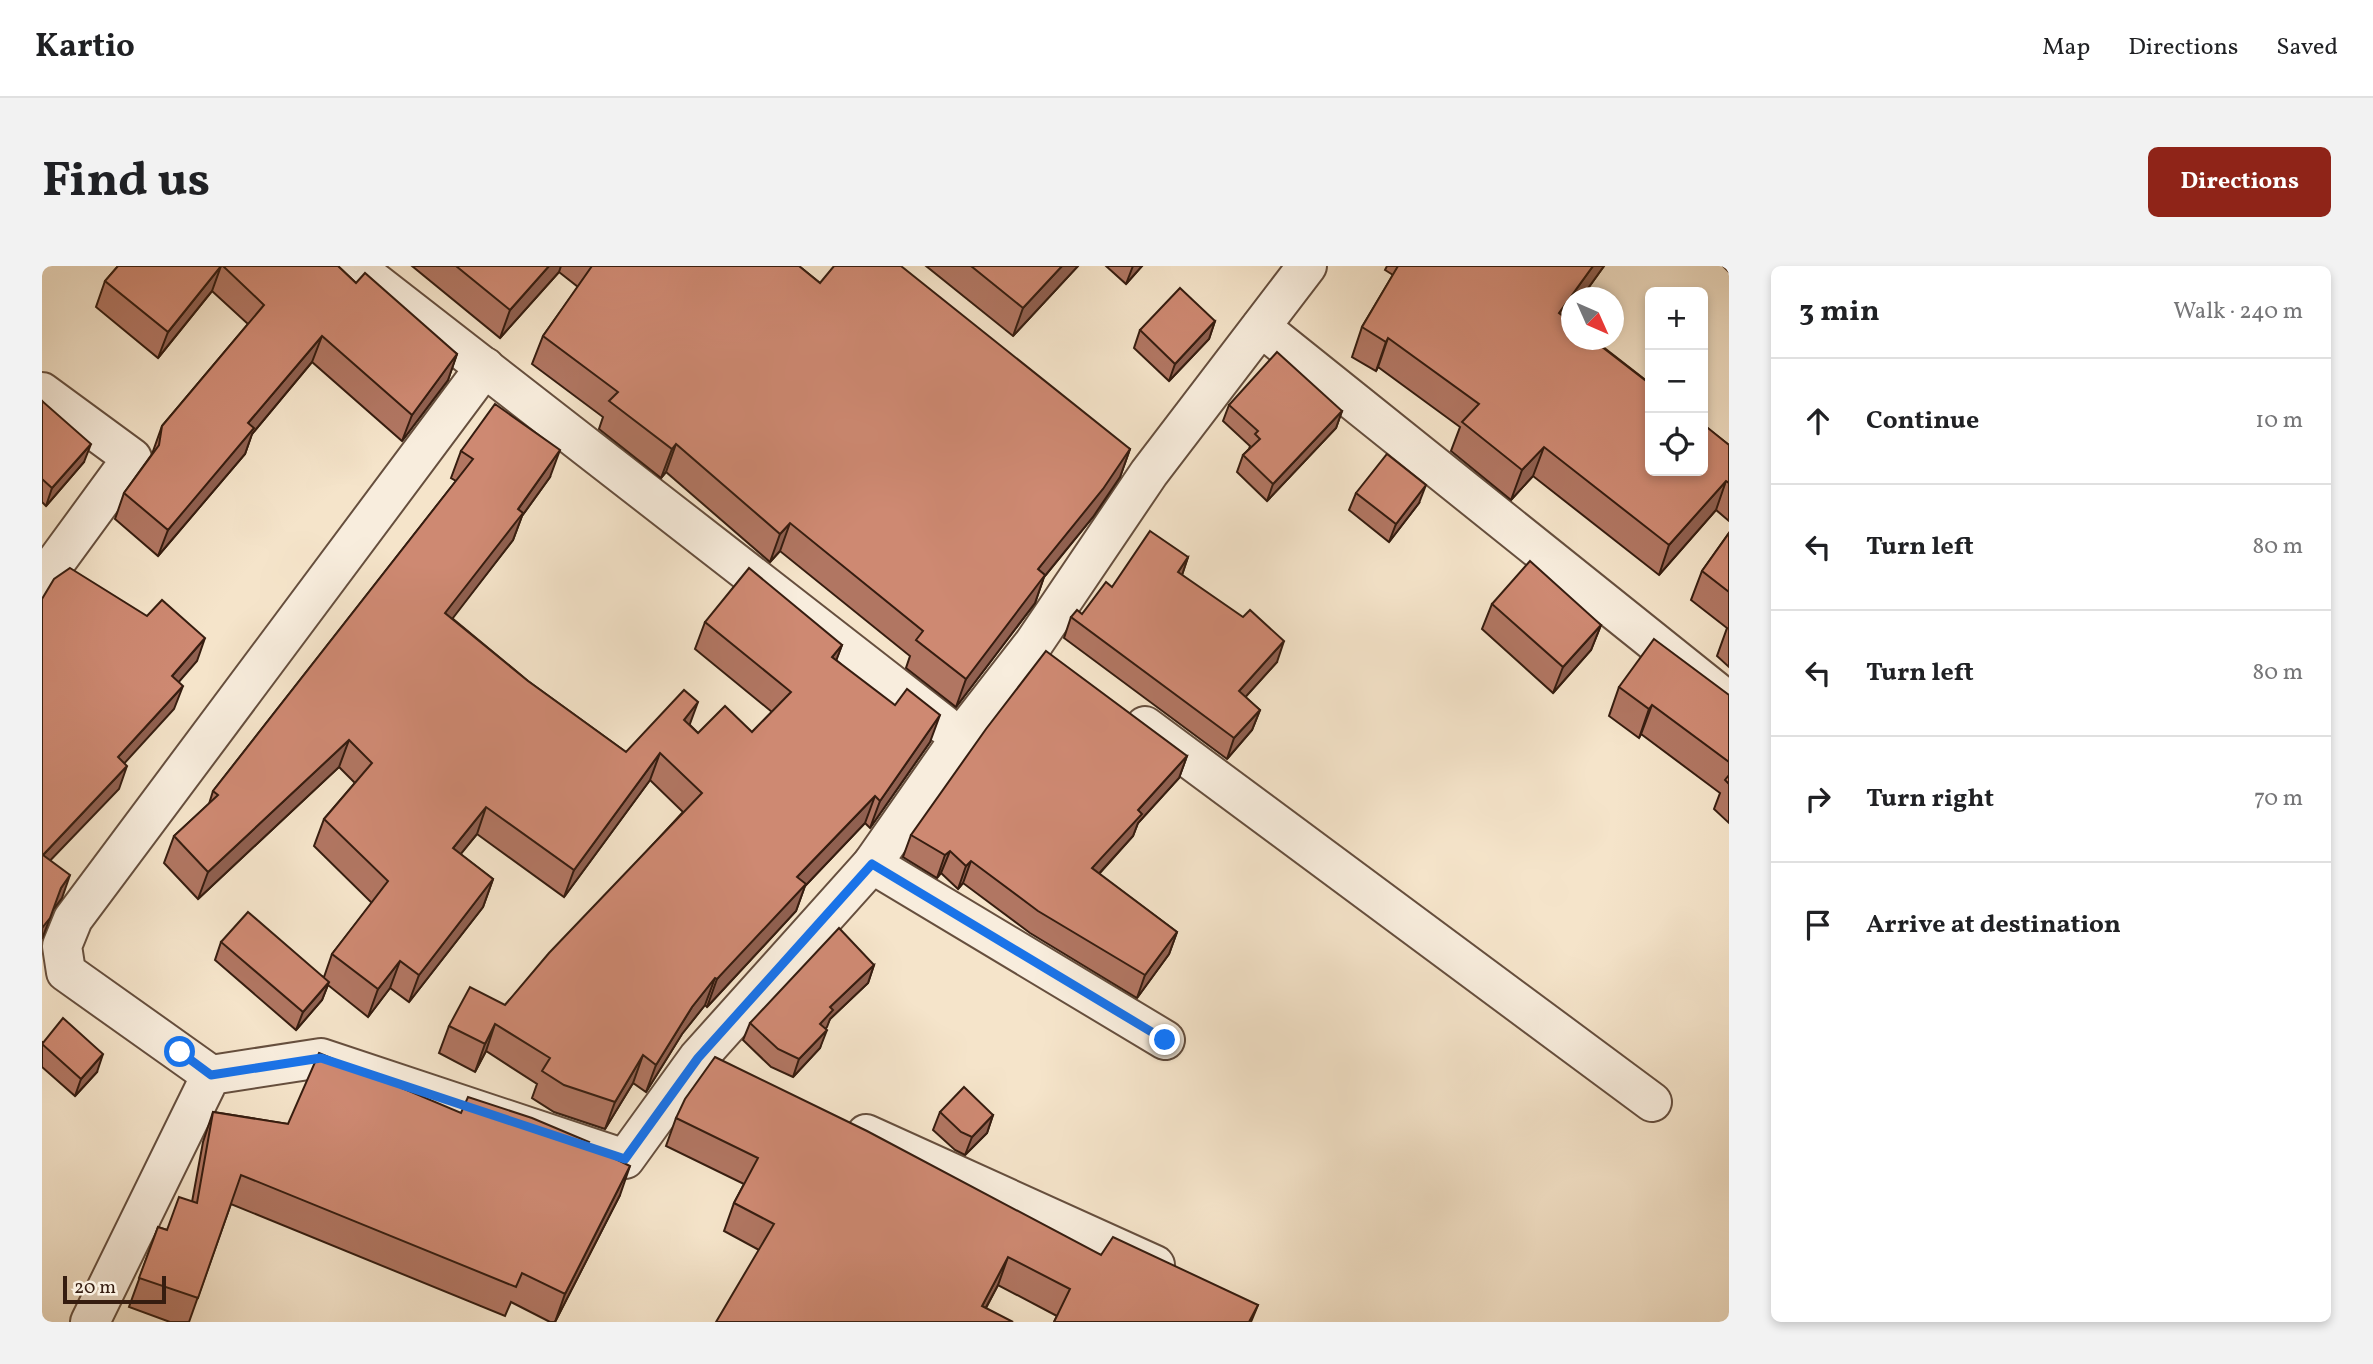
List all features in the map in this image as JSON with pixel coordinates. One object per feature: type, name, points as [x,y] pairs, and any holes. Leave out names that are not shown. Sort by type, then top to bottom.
[{"type":"street","points":[[354,266],[960,738]]},
{"type":"street","points":[[485,367],[73,919],[62,946],[66,972],[211,1075],[321,1058],[625,1159],[698,1058],[872,864],[960,738],[1045,652],[1149,473],[1307,266]]},
{"type":"street","points":[[1261,327],[1729,702]]},
{"type":"street","points":[[42,392],[132,458],[42,581]]},
{"type":"street","points":[[1117,447],[1149,473]]},
{"type":"street","points":[[1113,702],[1652,1102]]},
{"type":"street","points":[[872,864],[1165,1040]]},
{"type":"street","points":[[698,1058],[736,1075]]},
{"type":"street","points":[[90,1322],[211,1075]]},
{"type":"street","points":[[836,1120],[1187,1279]]},
{"type":"building","points":[[118,266],[221,266],[168,332],[105,281]]},
{"type":"building","points":[[223,266],[338,266],[356,283],[365,273],[457,354],[412,415],[322,336],[248,423],[254,428],[168,530],[124,493],[159,445],[162,426],[264,305]]},
{"type":"building","points":[[456,266],[549,266],[510,310]]},
{"type":"building","points":[[592,266],[799,266],[820,283],[834,266],[901,266],[1130,449],[1103,489],[1038,569],[1045,575],[966,679],[916,640],[923,631],[790,523],[780,534],[676,444],[672,449],[609,401],[618,392],[543,336]]},
{"type":"building","points":[[971,266],[1062,266],[1023,308]]},
{"type":"building","points":[[1398,266],[1593,266],[1578,287],[1561,287],[1561,350],[1606,350],[1645,380],[1645,476],[1708,476],[1708,428],[1729,445],[1729,483],[1726,481],[1669,545],[1544,447],[1522,470],[1462,422],[1479,404],[1388,338],[1386,342],[1362,327]]},
{"type":"building","points":[[1180,288],[1215,321],[1175,364],[1140,330]]},
{"type":"building","points":[[1277,352],[1342,411],[1273,484],[1243,455],[1260,439],[1255,434],[1258,431],[1229,405]]},
{"type":"building","points":[[42,401],[91,444],[52,488],[42,479]]},
{"type":"building","points":[[495,404],[560,450],[518,509],[523,513],[445,613],[528,681],[626,752],[684,690],[698,702],[684,720],[698,733],[725,706],[752,732],[791,692],[705,622],[749,568],[842,645],[832,657],[895,705],[907,689],[940,715],[880,801],[875,796],[797,877],[806,884],[717,979],[715,978],[692,1007],[656,1065],[643,1055],[615,1102],[564,1085],[542,1071],[550,1058],[495,1024],[485,1044],[449,1026],[470,987],[505,1005],[549,953],[702,793],[660,753],[574,870],[486,807],[453,848],[493,879],[419,975],[400,961],[378,989],[332,954],[388,881],[324,819],[372,763],[349,740],[208,872],[174,836],[218,795],[213,791],[473,459],[461,451]]},
{"type":"building","points":[[1387,454],[1426,485],[1396,524],[1356,493]]},
{"type":"building","points":[[1150,531],[1188,557],[1178,572],[1243,617],[1250,610],[1284,641],[1239,691],[1260,710],[1234,738],[1071,617],[1077,610],[1082,614],[1106,582],[1112,587]]},
{"type":"building","points":[[1729,533],[1729,592],[1702,571]]},
{"type":"building","points":[[1530,561],[1601,625],[1563,667],[1492,604]]},
{"type":"building","points":[[70,568],[147,616],[162,600],[205,638],[172,676],[183,686],[118,757],[127,766],[43,855],[70,875],[61,888],[50,918],[42,928],[42,599],[54,579]]},
{"type":"building","points":[[1654,639],[1729,695],[1729,762],[1652,705],[1649,709],[1619,687]]},
{"type":"building","points":[[1046,651],[1187,756],[1138,810],[1142,814],[1092,868],[1177,932],[1145,975],[1038,911],[971,861],[966,866],[950,851],[945,855],[911,835],[986,729]]},
{"type":"building","points":[[248,912],[329,982],[303,1012],[221,942]]},
{"type":"building","points":[[839,928],[874,965],[830,1007],[833,1010],[820,1024],[827,1030],[799,1059],[778,1049],[750,1023]]},
{"type":"building","points":[[63,1018],[103,1054],[81,1079],[42,1044]]},
{"type":"building","points":[[319,1053],[461,1113],[468,1097],[532,1118],[589,1142],[587,1145],[630,1166],[565,1294],[522,1273],[516,1287],[241,1175],[198,1298],[139,1278],[158,1227],[167,1230],[179,1197],[197,1203],[213,1112],[288,1124]]},
{"type":"building","points":[[715,1057],[867,1131],[1101,1255],[1113,1237],[1258,1305],[1249,1322],[1054,1322],[1070,1289],[1008,1257],[982,1306],[1013,1322],[716,1322],[774,1224],[734,1203],[758,1158],[676,1118],[685,1099]]},
{"type":"building","points":[[964,1087],[993,1115],[972,1137],[961,1132],[940,1112]]},
{"type":"route","points":[[180,1052],[211,1075],[321,1058],[625,1159],[698,1058],[872,864],[1165,1040]]}]
